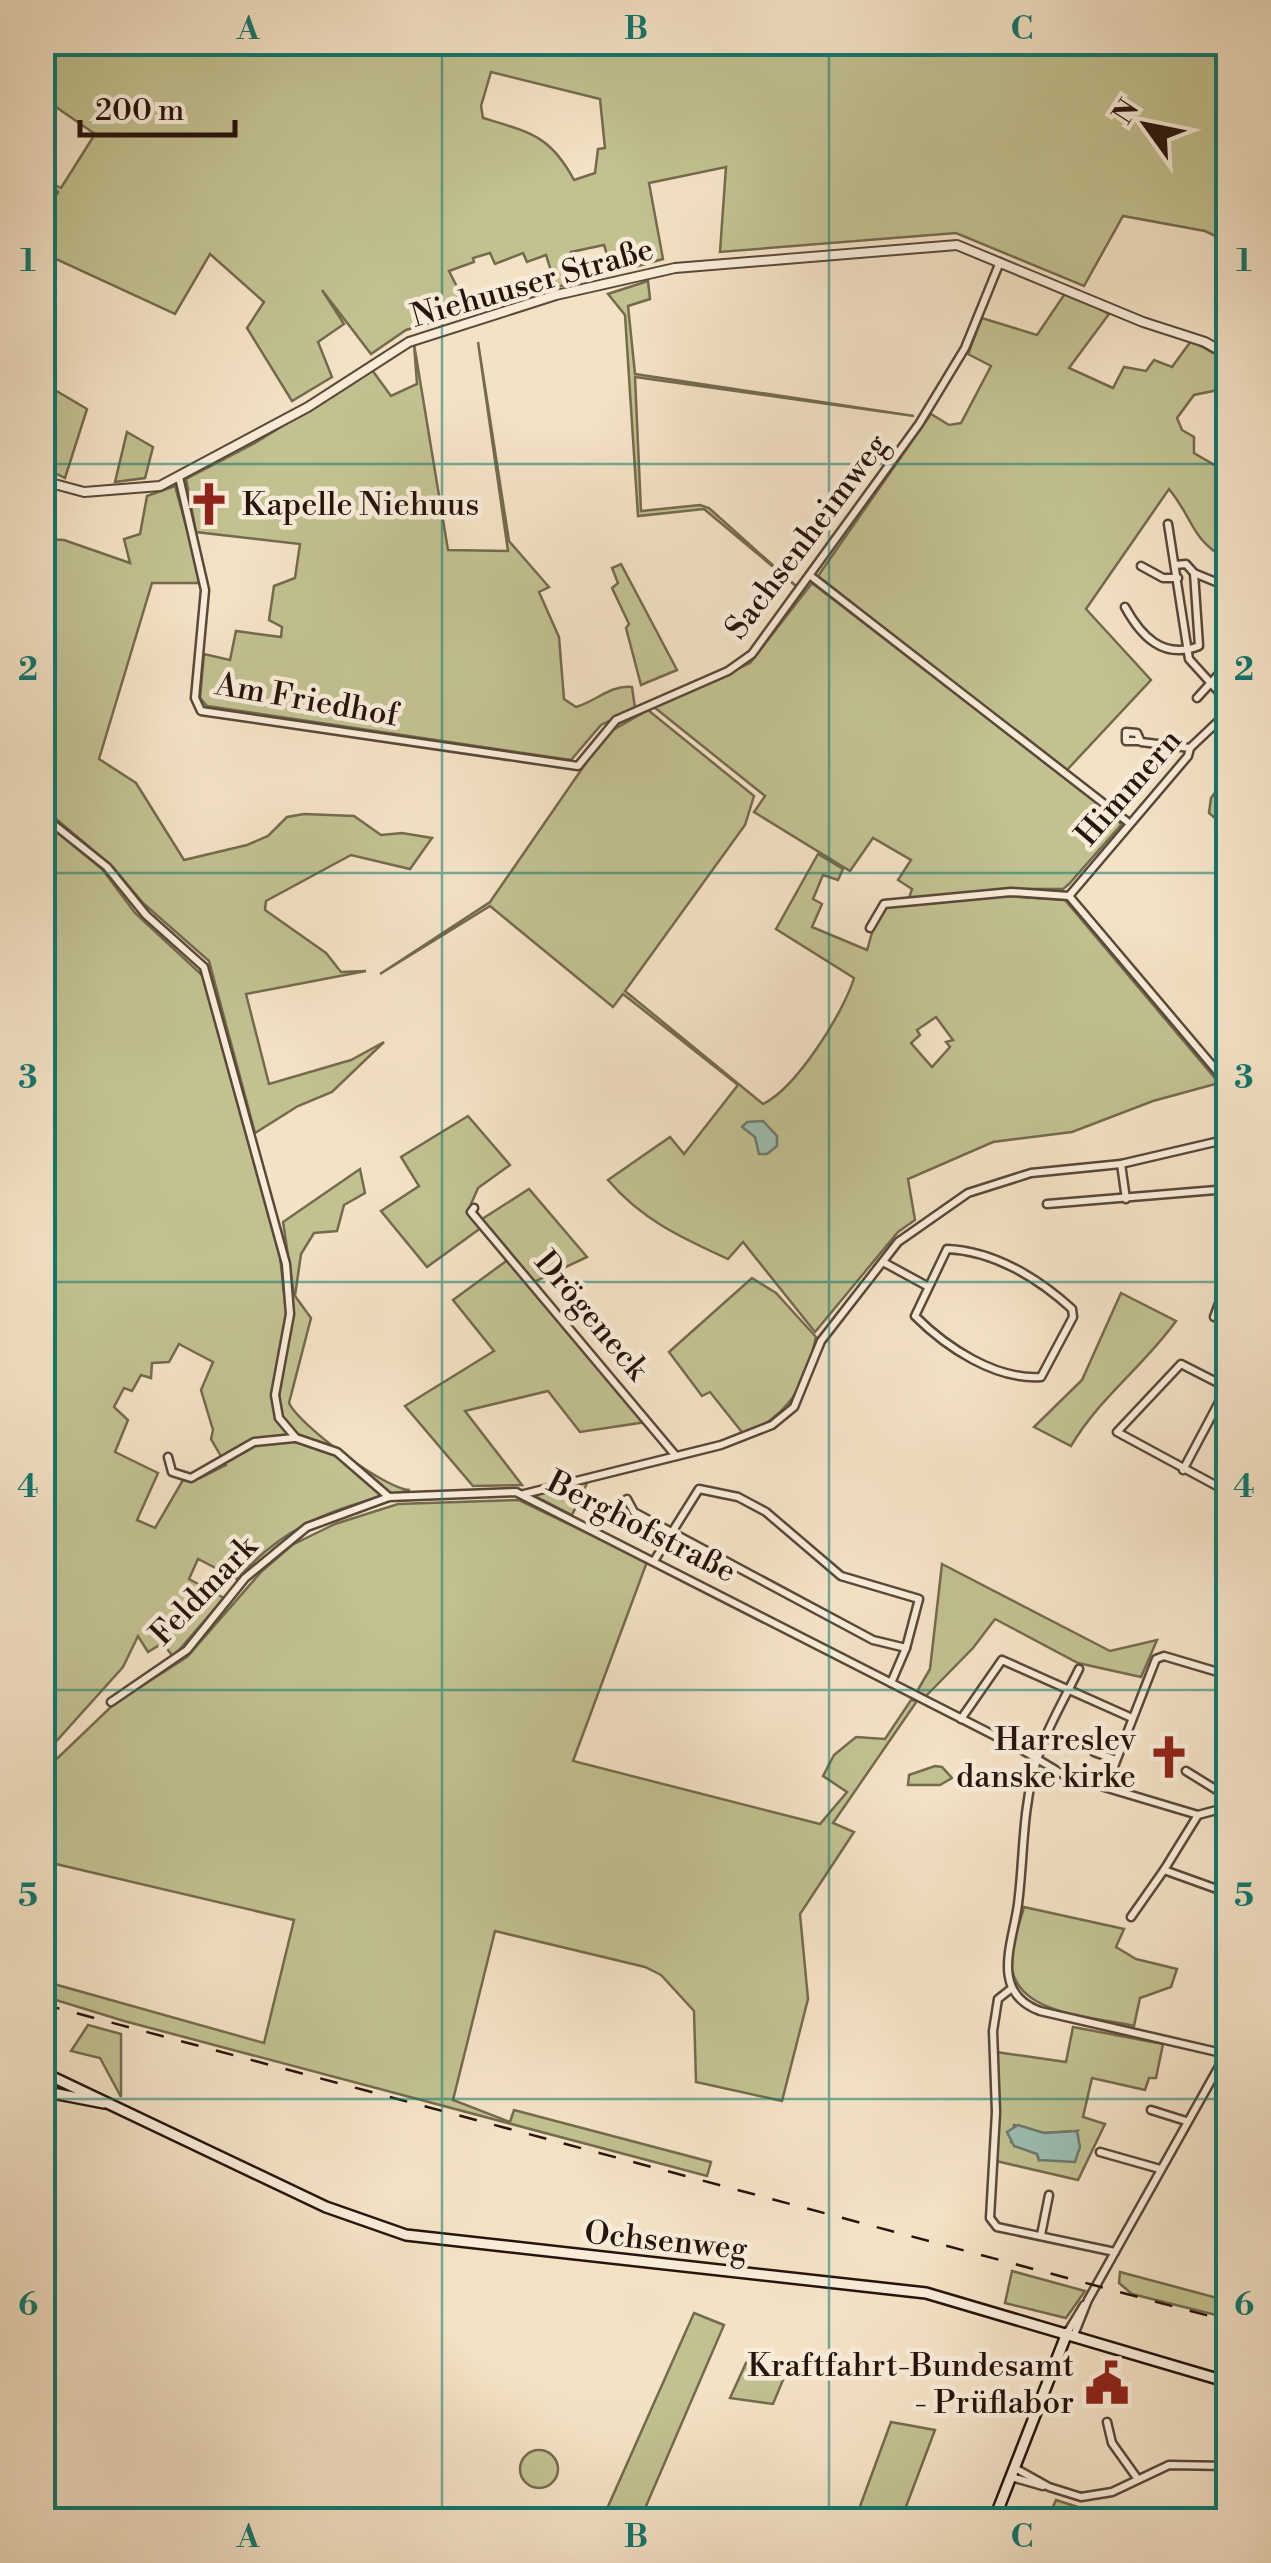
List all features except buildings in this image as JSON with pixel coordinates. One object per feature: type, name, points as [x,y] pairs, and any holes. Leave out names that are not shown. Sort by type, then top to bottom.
[{"type":"main road","name":"Ochsenweg","points":[[42,2072],[326,2206],[406,2235],[952,2298],[1228,2382]]},
{"type":"main road","name":"Ochsenweg","points":[[42,2091],[115,2105]]},
{"type":"main road","points":[[994,2520],[1071,2334]]},
{"type":"street","name":"Niehuuser Straße","points":[[44,483],[74,491],[152,488],[308,407],[390,351],[574,290],[675,268],[928,244],[956,246],[1226,351]]},
{"type":"street","name":"Sachsenheimweg","points":[[578,766],[616,720],[746,660],[812,577],[959,360],[1000,261]]},
{"type":"street","name":"Am Friedhof","points":[[179,477],[205,590],[196,698],[202,710],[578,766]]},
{"type":"street","points":[[1168,524],[1192,666],[1228,703]]},
{"type":"street","points":[[1176,565],[1186,564],[1194,573],[1228,587]]},
{"type":"street","points":[[1141,566],[1162,578],[1178,578]]},
{"type":"street","points":[[1125,606],[1151,642],[1165,649],[1188,650],[1199,646],[1202,639],[1194,573]]},
{"type":"street","points":[[812,577],[1129,823]]},
{"type":"street","points":[[1197,698],[1228,664]]},
{"type":"street","name":"Himmern","points":[[1069,896],[1190,748],[1228,712],[1228,703]]},
{"type":"street","points":[[1138,741],[1190,748]]},
{"type":"street","points":[[42,815],[107,867],[146,915],[194,956],[209,978],[286,1264],[290,1314],[275,1406],[279,1418],[296,1438]]},
{"type":"street","points":[[870,928],[884,904],[1011,892],[1069,896],[1228,1084]]},
{"type":"street","points":[[524,1494],[750,1436],[784,1417],[799,1396],[820,1341],[906,1234],[946,1205],[1014,1177],[1121,1164],[1228,1139]]},
{"type":"street","points":[[1121,1164],[1126,1199]]},
{"type":"street","points":[[1046,1204],[1228,1189]]},
{"type":"street","name":"Drögeneck","points":[[474,1208],[472,1212],[676,1456]]},
{"type":"street","points":[[950,1248],[1017,1270],[1049,1290],[1074,1313],[1041,1378],[1021,1376],[972,1358],[928,1329],[914,1314],[928,1286],[950,1248]]},
{"type":"street","points":[[883,1262],[928,1286]]},
{"type":"street","points":[[1214,1317],[1228,1279]]},
{"type":"street","points":[[1183,1470],[1228,1388],[1180,1364],[1119,1427],[1120,1436],[1183,1470],[1228,1492]]},
{"type":"street","points":[[168,1457],[172,1472],[191,1478],[254,1442],[296,1438],[337,1452],[389,1497]]},
{"type":"street","points":[[654,1560],[699,1489],[738,1497],[766,1512],[841,1576],[917,1598],[906,1648],[891,1683]]},
{"type":"street","name":"Berghofstraße","points":[[389,1497],[486,1491],[524,1494],[1064,1775],[1198,1815]]},
{"type":"street","name":"Feldmark","points":[[110,1702],[187,1650],[245,1578],[288,1540],[307,1527],[389,1497]]},
{"type":"street","points":[[627,1499],[634,1512],[873,1640],[906,1648]]},
{"type":"street","points":[[1106,1786],[1160,1656],[1228,1675]]},
{"type":"street","points":[[962,1719],[1002,1660],[1132,1718]]},
{"type":"street","points":[[1080,1669],[1036,1760],[1022,1838],[1018,1904],[1007,1956],[1012,1988],[1024,2002],[1040,2011],[1227,2054]]},
{"type":"street","points":[[1094,1752],[1116,1760]]},
{"type":"street","points":[[1186,1771],[1228,1797]]},
{"type":"street","points":[[1131,1917],[1198,1815],[1228,1807]]},
{"type":"street","points":[[1164,1870],[1228,1893]]},
{"type":"street","points":[[1012,1988],[998,1999],[993,2031],[996,2112],[990,2218],[997,2227],[1115,2252]]},
{"type":"street","points":[[1071,2334],[1186,2120],[1227,2054],[1228,2038]]},
{"type":"street","points":[[1151,2110],[1186,2120]]},
{"type":"street","points":[[1100,2152],[1160,2169]]},
{"type":"street","points":[[1041,2235],[1049,2195]]},
{"type":"street","points":[[1107,2422],[1112,2443],[1137,2478]]},
{"type":"street","points":[[1013,2472],[1072,2496],[1097,2496],[1169,2465],[1228,2466]]},
{"type":"shaded area","points":[[42,43],[1228,43],[1228,242],[1205,231],[1123,216],[1084,286],[956,233],[720,252],[726,167],[649,183],[663,259],[613,273],[604,245],[571,252],[580,282],[556,287],[546,255],[527,262],[523,253],[495,264],[490,253],[473,258],[474,262],[449,271],[461,295],[453,299],[458,315],[406,330],[371,354],[322,290],[344,324],[318,342],[332,377],[292,401],[247,328],[264,302],[210,254],[175,314],[43,253],[43,216],[58,192],[43,179],[61,188],[95,134],[43,98]],"holes":[[[491,72],[600,99],[605,148],[598,149],[595,173],[574,180],[547,144],[526,132],[483,118],[481,106]]]},
{"type":"shaded area","points":[[648,281],[650,299],[628,306],[635,374],[914,416],[635,377],[641,511],[700,505],[709,508],[796,586],[704,509],[638,516],[625,315],[608,294]]},
{"type":"shaded area","points":[[1066,292],[1109,314],[1069,368],[1113,388],[1124,367],[1146,371],[1154,360],[1172,367],[1191,341],[1228,361],[1228,388],[1194,395],[1177,418],[1182,430],[1194,437],[1194,453],[1228,473],[1228,561],[1199,536],[1169,489],[1086,609],[1151,680],[1066,771],[818,576],[931,414],[949,425],[961,423],[991,366],[968,354],[982,318],[1037,335]]},
{"type":"shaded area","points":[[478,342],[509,541],[549,587],[539,592],[559,637],[564,699],[576,707],[616,688],[632,687],[635,708],[601,725],[571,760],[207,706],[200,698],[204,654],[230,660],[236,631],[281,637],[282,627],[269,620],[274,586],[295,578],[300,544],[196,532],[186,479],[255,443],[372,370],[391,396],[417,384],[414,344],[448,550],[508,551]]},
{"type":"shaded area","points":[[43,383],[87,409],[65,478],[43,467]]},
{"type":"shaded area","points":[[127,432],[153,447],[145,478],[115,482]]},
{"type":"shaded area","points":[[175,486],[202,583],[152,583],[99,759],[136,783],[184,860],[247,845],[268,836],[287,817],[304,814],[354,816],[381,835],[402,833],[432,838],[410,869],[351,855],[266,901],[265,910],[326,953],[341,972],[366,971],[246,994],[269,1084],[351,1060],[384,1042],[332,1092],[298,1106],[255,1133],[209,961],[143,903],[112,866],[43,808],[49,780],[43,776],[43,539],[64,540],[130,563],[124,539],[140,534],[147,496]]},
{"type":"shaded area","points":[[621,564],[677,670],[641,685],[626,628],[629,624],[612,588],[618,583],[612,568]]},
{"type":"shaded area","points":[[812,583],[1118,819],[1121,825],[1069,884],[1063,889],[1007,889],[909,898],[912,889],[898,880],[911,860],[873,838],[850,871],[754,812],[765,796],[654,707],[750,663]]},
{"type":"shaded area","points":[[648,710],[754,796],[745,825],[625,991],[763,1104],[790,1083],[817,1048],[840,1011],[854,978],[776,929],[818,854],[843,869],[838,880],[823,875],[813,899],[822,904],[812,927],[867,950],[878,912],[885,906],[1005,896],[1065,900],[1219,1083],[1153,1101],[1072,1132],[993,1142],[908,1179],[915,1220],[898,1232],[815,1332],[743,1242],[728,1259],[649,1217],[608,1180],[670,1137],[684,1154],[738,1085],[623,994],[613,1007],[490,906],[380,974],[490,902],[606,734]],"holes":[[[936,1017],[953,1040],[946,1042],[950,1047],[932,1067],[911,1043],[920,1035],[917,1030]]]},
{"type":"shaded area","points":[[1228,775],[1228,824],[1222,824],[1209,813],[1211,798]]},
{"type":"shaded area","points":[[42,820],[102,869],[135,913],[203,976],[279,1247],[285,1303],[294,1295],[283,1222],[360,1169],[365,1193],[344,1205],[337,1231],[314,1233],[301,1254],[295,1296],[311,1318],[289,1403],[344,1455],[382,1480],[410,1490],[337,1510],[295,1530],[237,1579],[198,1559],[189,1579],[224,1598],[173,1657],[163,1643],[148,1652],[138,1636],[123,1667],[43,1756]],"holes":[[[179,1344],[213,1362],[201,1390],[213,1430],[211,1439],[226,1465],[200,1478],[183,1480],[155,1528],[137,1520],[158,1473],[115,1452],[128,1420],[114,1407],[124,1388],[132,1391],[141,1375],[151,1378],[152,1363],[169,1362]]]},
{"type":"shaded area","points":[[468,1116],[510,1165],[478,1188],[471,1204],[482,1219],[529,1189],[587,1257],[534,1282],[485,1225],[427,1267],[381,1211],[419,1186],[401,1157]]},
{"type":"shaded area","points":[[763,1121],[777,1136],[777,1146],[767,1154],[759,1154],[755,1137],[742,1127],[747,1122]]},
{"type":"shaded area","points":[[509,1259],[646,1422],[580,1432],[548,1391],[465,1411],[522,1485],[473,1486],[405,1406],[494,1351],[453,1300]]},
{"type":"shaded area","points":[[752,1278],[776,1293],[816,1337],[807,1370],[794,1396],[774,1417],[745,1436],[710,1392],[702,1396],[669,1352]]},
{"type":"shaded area","points":[[1121,1293],[1176,1321],[1071,1446],[1034,1427],[1082,1380]]},
{"type":"shaded area","points":[[588,1481],[572,1515],[533,1495]]},
{"type":"shaded area","points":[[519,1500],[647,1562],[573,1761],[820,1824],[847,1792],[823,1776],[834,1755],[856,1737],[885,1739],[911,1700],[917,1701],[833,1823],[854,1832],[800,1914],[808,1999],[782,2101],[696,2082],[694,2011],[661,1975],[645,1967],[495,1931],[453,2100],[510,2122],[514,2110],[711,2162],[707,2176],[43,1996],[43,1981],[264,2043],[294,1920],[43,1861],[43,1772],[115,1703],[187,1657],[261,1572],[292,1545],[335,1524],[398,1504]]},
{"type":"shaded area","points":[[942,1564],[1110,1651],[1157,1640],[1141,1677],[1078,1663],[995,1619],[973,1648],[924,1698],[916,1693],[930,1669]]},
{"type":"shaded area","points":[[942,1767],[952,1778],[940,1785],[908,1785],[909,1775]]},
{"type":"shaded area","points":[[1024,1907],[1124,1929],[1116,1947],[1136,1959],[1177,1969],[1171,1987],[1140,1998],[1134,2026],[1044,2005],[1018,1985],[1012,1969],[1013,1946]]},
{"type":"shaded area","points":[[88,2025],[121,2034],[121,2097],[100,2058],[71,2051]]},
{"type":"shaded area","points":[[1073,2027],[1163,2044],[1156,2078],[1149,2078],[1145,2090],[1092,2078],[1083,2117],[1105,2124],[1078,2180],[996,2161],[996,2052],[1066,2062]],"holes":[[[1014,2125],[1043,2133],[1077,2131],[1039,2160],[1037,2154],[1011,2142]]]},
{"type":"shaded area","points":[[1018,2125],[1044,2133],[1077,2131],[1080,2147],[1075,2162],[1039,2160],[1037,2154],[1014,2146],[1007,2132]]},
{"type":"shaded area","points":[[1012,2271],[1085,2291],[1066,2318],[1005,2303]]},
{"type":"shaded area","points":[[1120,2272],[1225,2300],[1220,2316],[1132,2294],[1119,2283]]},
{"type":"shaded area","points":[[694,2313],[724,2325],[640,2520],[606,2511]]},
{"type":"shaded area","points":[[746,2363],[783,2380],[773,2404],[730,2398]]},
{"type":"shaded area","points":[[891,2422],[935,2430],[901,2520],[855,2520]]},
{"type":"shaded area","points":[[539,2450],[553,2455],[558,2469],[553,2483],[539,2488],[525,2483],[520,2469],[525,2455]]},
{"type":"shaded area","points":[[1056,2500],[1118,2520],[1047,2520]]},
{"type":"railway","points":[[42,2004],[1228,2321]]},
{"type":"place","name":"Kapelle Niehuus","points":[[209,504]]},
{"type":"place","name":"Harreslev danske kirke","points":[[1169,1757]]},
{"type":"place","name":"Kraftfahrt-Bundesamt - Prüflabor","points":[[1107,2383]]}]
